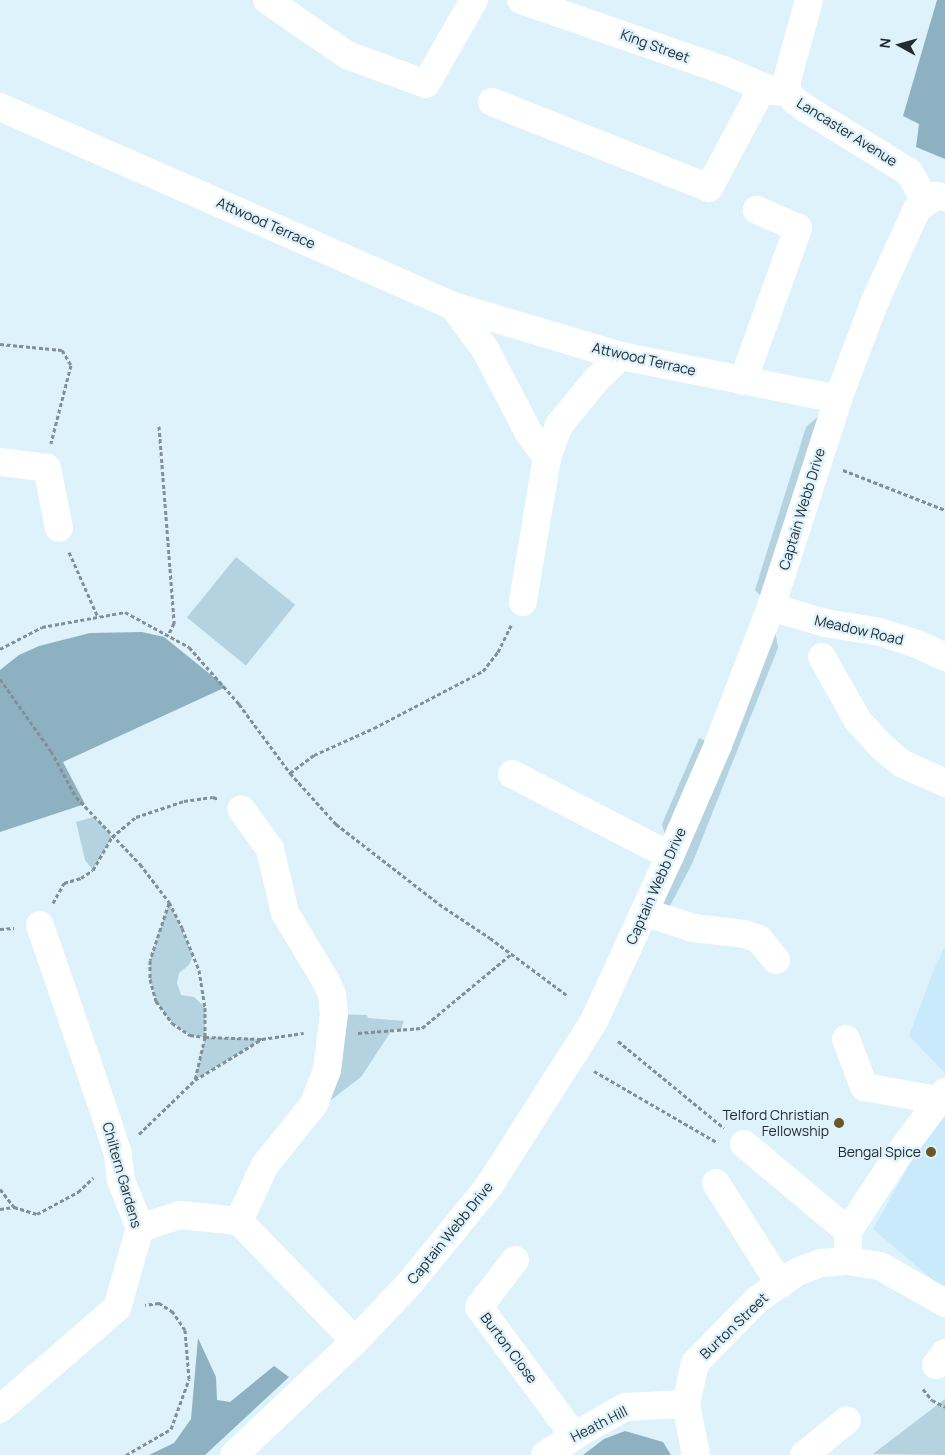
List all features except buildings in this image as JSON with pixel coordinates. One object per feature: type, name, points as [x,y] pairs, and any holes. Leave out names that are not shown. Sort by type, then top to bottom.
[{"type":"street","points":[[267,0],[348,55],[426,84],[474,0]]},
{"type":"street","name":"King Street","points":[[521,0],[775,90]]},
{"type":"street","name":"Lancaster Avenue","points":[[809,0],[787,80],[775,90],[909,172],[927,206]]},
{"type":"street","points":[[492,102],[709,188],[775,90]]},
{"type":"street","name":"Attwood Terrace","points":[[0,106],[453,306],[621,356],[838,399]]},
{"type":"street","name":"Captain Webb Drive","points":[[234,1455],[355,1341],[409,1284],[488,1186],[594,1021],[670,856],[718,745],[771,607],[817,460],[875,301],[927,206]]},
{"type":"street","points":[[743,381],[798,228],[757,210]]},
{"type":"street","name":"Attwood Terrace","points":[[453,306],[485,349],[529,433],[547,458]]},
{"type":"street","points":[[523,602],[547,458],[559,425],[596,380],[621,356]]},
{"type":"street","points":[[0,462],[47,468],[59,528]]},
{"type":"street","name":"Meadow Road","points":[[771,607],[825,623],[880,632],[917,644],[945,658]]},
{"type":"street","points":[[822,657],[858,721],[881,746],[901,763],[945,784]]},
{"type":"street","points":[[512,774],[564,803],[670,856]]},
{"type":"street","points":[[239,1221],[265,1164],[314,1104],[327,1070],[334,1014],[332,995],[326,981],[285,912],[270,849],[242,809]]},
{"type":"street","points":[[644,912],[693,928],[744,934],[759,939],[776,960]]},
{"type":"street","name":"Chiltern Gardens","points":[[40,925],[118,1154],[121,1180],[140,1228],[117,1308]]},
{"type":"street","points":[[846,1039],[864,1087],[941,1096],[848,1231],[848,1260]]},
{"type":"street","points":[[747,1147],[848,1231]]},
{"type":"street","points":[[716,1182],[780,1284]]},
{"type":"street","points":[[140,1228],[180,1215],[239,1221],[355,1341]]},
{"type":"street","name":"Burton Close","points":[[515,1260],[478,1307],[574,1436]]},
{"type":"street","name":"Burton Street","points":[[686,1404],[695,1363],[758,1299],[797,1272],[822,1263],[848,1260],[880,1266],[945,1303]]},
{"type":"street","points":[[0,1409],[117,1308]]},
{"type":"street","points":[[686,1404],[696,1455]]},
{"type":"street","name":"Heath Hill","points":[[545,1455],[574,1436],[626,1407],[686,1404]]},
{"type":"street","points":[[804,1455],[847,1420]]},
{"type":"path","points":[[0,344],[62,350],[71,365],[52,438],[47,468]]},
{"type":"path","points":[[159,426],[174,623],[168,636]]},
{"type":"path","points":[[817,460],[945,510]]},
{"type":"path","points":[[59,528],[98,617]]},
{"type":"path","points":[[290,773],[314,755],[374,728],[484,671],[498,652],[523,602]]},
{"type":"path","points":[[0,649],[42,627],[125,612],[189,647],[239,704],[290,773],[336,824],[439,904],[568,996]]},
{"type":"path","points":[[0,679],[51,752],[76,797],[112,837],[140,864],[169,902],[199,970],[204,1007],[205,1038],[195,1080]]},
{"type":"path","points":[[40,925],[64,883],[81,878],[93,870],[112,837],[136,817],[184,802],[214,798],[242,809]]},
{"type":"path","points":[[169,902],[150,960],[150,979],[156,1001],[172,1023],[190,1034],[205,1038],[262,1039],[305,1033],[331,1035],[422,1028],[511,954]]},
{"type":"path","points":[[0,1209],[14,1207],[37,1214],[78,1192],[195,1080],[262,1039]]},
{"type":"path","points":[[570,1058],[736,1154],[747,1147],[618,1041]]},
{"type":"path","points":[[0,1189],[14,1207]]},
{"type":"path","points":[[117,1308],[159,1303],[173,1312],[185,1330],[189,1379],[171,1429],[126,1455]]},
{"type":"path","points":[[934,1368],[932,1400],[945,1407]]},
{"type":"shaded area","points":[[937,0],[945,0],[945,159],[916,147],[919,124],[903,116]]},
{"type":"shaded area","points":[[838,399],[771,607],[755,590],[806,427]]},
{"type":"shaded area","points":[[236,557],[295,605],[246,665],[187,618]]},
{"type":"shaded area","points":[[771,607],[778,648],[692,864],[663,919],[644,912],[670,856],[662,824],[699,738],[717,745]]},
{"type":"shaded area","points":[[142,632],[164,637],[226,687],[63,762],[85,804],[0,832],[0,670],[19,655],[39,646],[90,633]]},
{"type":"shaded area","points":[[94,817],[112,837],[93,870],[85,860],[76,822]]},
{"type":"shaded area","points":[[169,902],[193,955],[189,965],[179,973],[177,983],[181,995],[194,997],[205,1007],[205,1037],[262,1039],[195,1080],[205,1038],[190,1035],[172,1023],[156,1001],[150,979],[150,960]]},
{"type":"shaded area","points":[[945,946],[945,1073],[909,1036],[932,974]]},
{"type":"shaded area","points":[[334,1014],[367,1015],[368,1018],[404,1021],[401,1029],[392,1030],[361,1077],[331,1100],[318,1095]]},
{"type":"shaded area","points":[[945,1101],[945,1290],[873,1229]]},
{"type":"shaded area","points":[[198,1338],[216,1377],[217,1400],[230,1402],[274,1366],[289,1377],[205,1455],[149,1455],[174,1443],[191,1419]]},
{"type":"shaded area","points":[[945,1399],[945,1455],[873,1454]]},
{"type":"shaded area","points":[[625,1431],[663,1442],[671,1455],[583,1455],[604,1439]]},
{"type":"place","name":"Telford Christian Fellowship","points":[[839,1123]]},
{"type":"place","name":"Bengal Spice","points":[[931,1152]]}]
